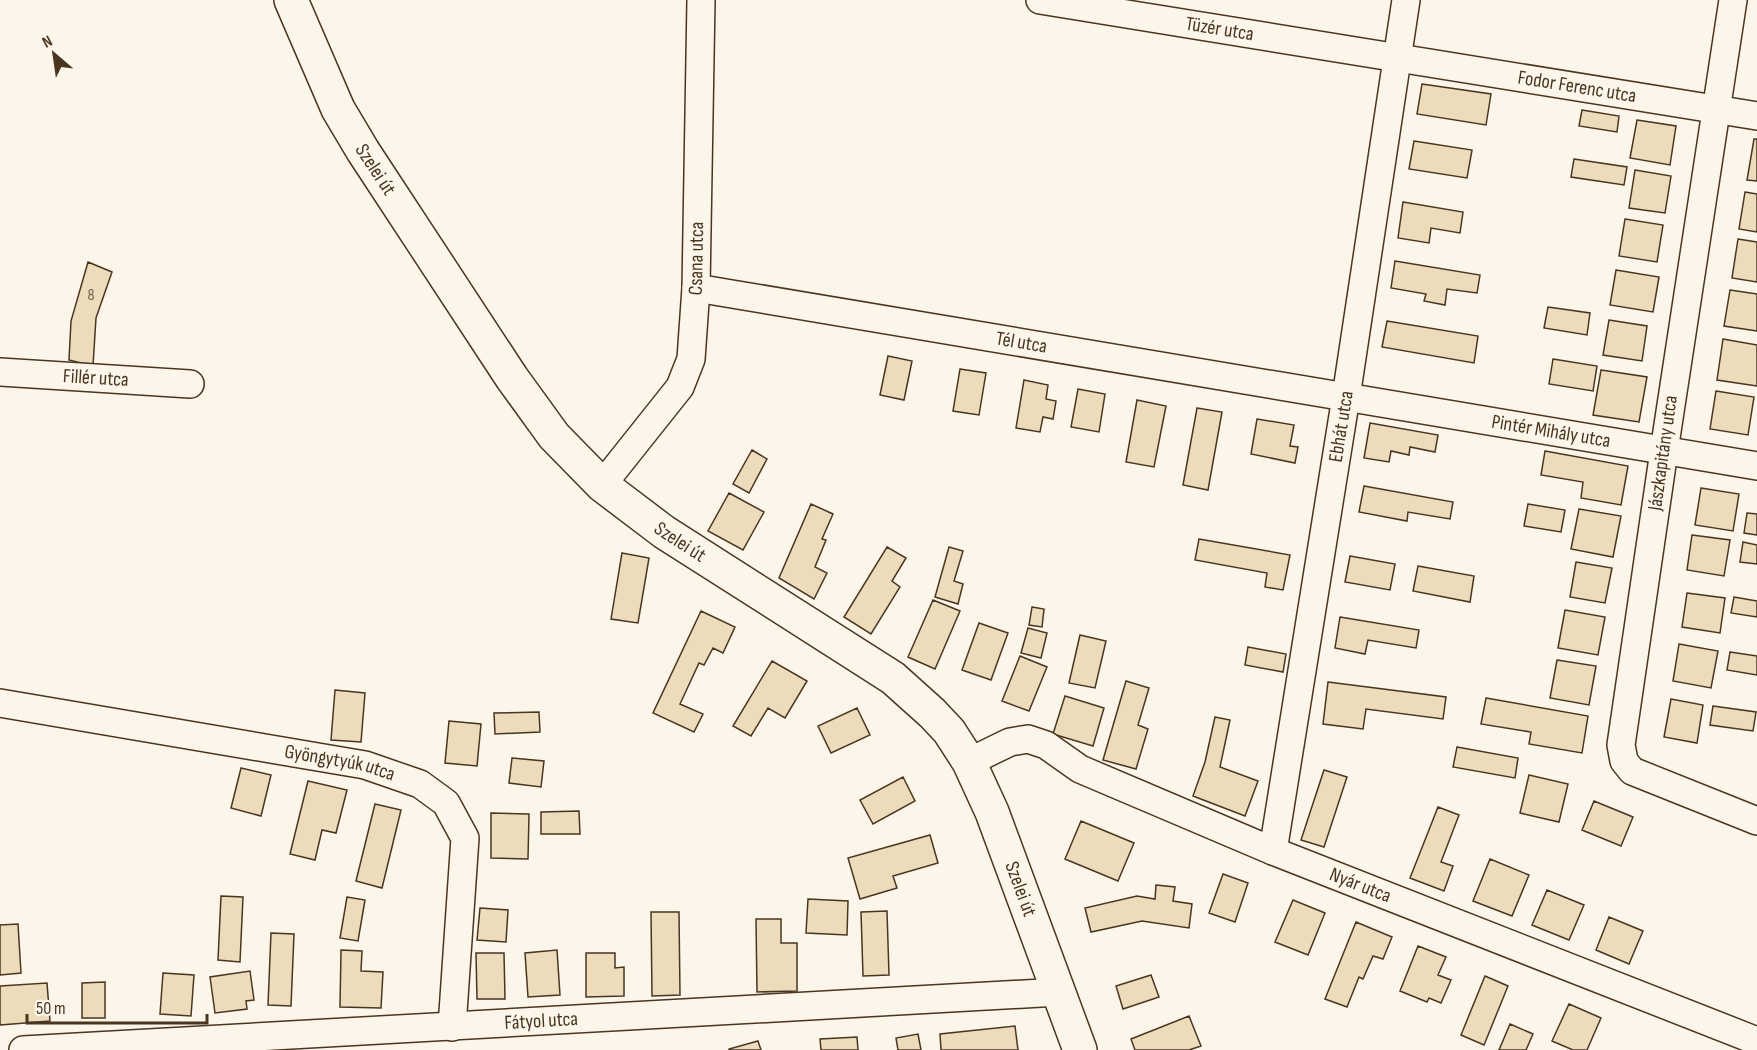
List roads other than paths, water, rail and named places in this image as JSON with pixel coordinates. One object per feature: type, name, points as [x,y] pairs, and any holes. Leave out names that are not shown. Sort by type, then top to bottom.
[{"type":"main road","name":"Szelei út","points":[[291,0],[338,109],[363,151],[512,378],[554,436],[602,485],[664,532],[893,678],[944,725],[969,762],[992,812],[1080,1050]]},
{"type":"street","name":"Csana utca","points":[[602,485],[680,387],[691,359],[696,288],[701,0]]},
{"type":"street","name":"Tüzér utca","points":[[1040,0],[1397,58]]},
{"type":"street","name":"Ebhát utca","points":[[1273,851],[1346,397],[1406,0]]},
{"type":"street","name":"Jászkapitány utca","points":[[1733,0],[1621,745],[1624,761],[1632,771],[1757,820]]},
{"type":"street","name":"Fodor Ferenc utca","points":[[1397,58],[1757,116]]},
{"type":"street","name":"Tél utca","points":[[696,288],[1346,397]]},
{"type":"street","name":"Fillér utca","points":[[0,372],[190,384]]},
{"type":"street","name":"Pintér Mihály utca","points":[[1346,397],[1757,466]]},
{"type":"street","name":"Gyöngytyúk utca","points":[[0,703],[365,765],[420,784],[446,803],[465,838],[452,1027]]},
{"type":"street","name":"Nyár utca","points":[[969,762],[1011,742],[1028,739],[1046,745],[1080,769],[1273,851],[1757,1041]]},
{"type":"street","name":"Fátyol utca","points":[[23,1050],[1059,992]]}]
